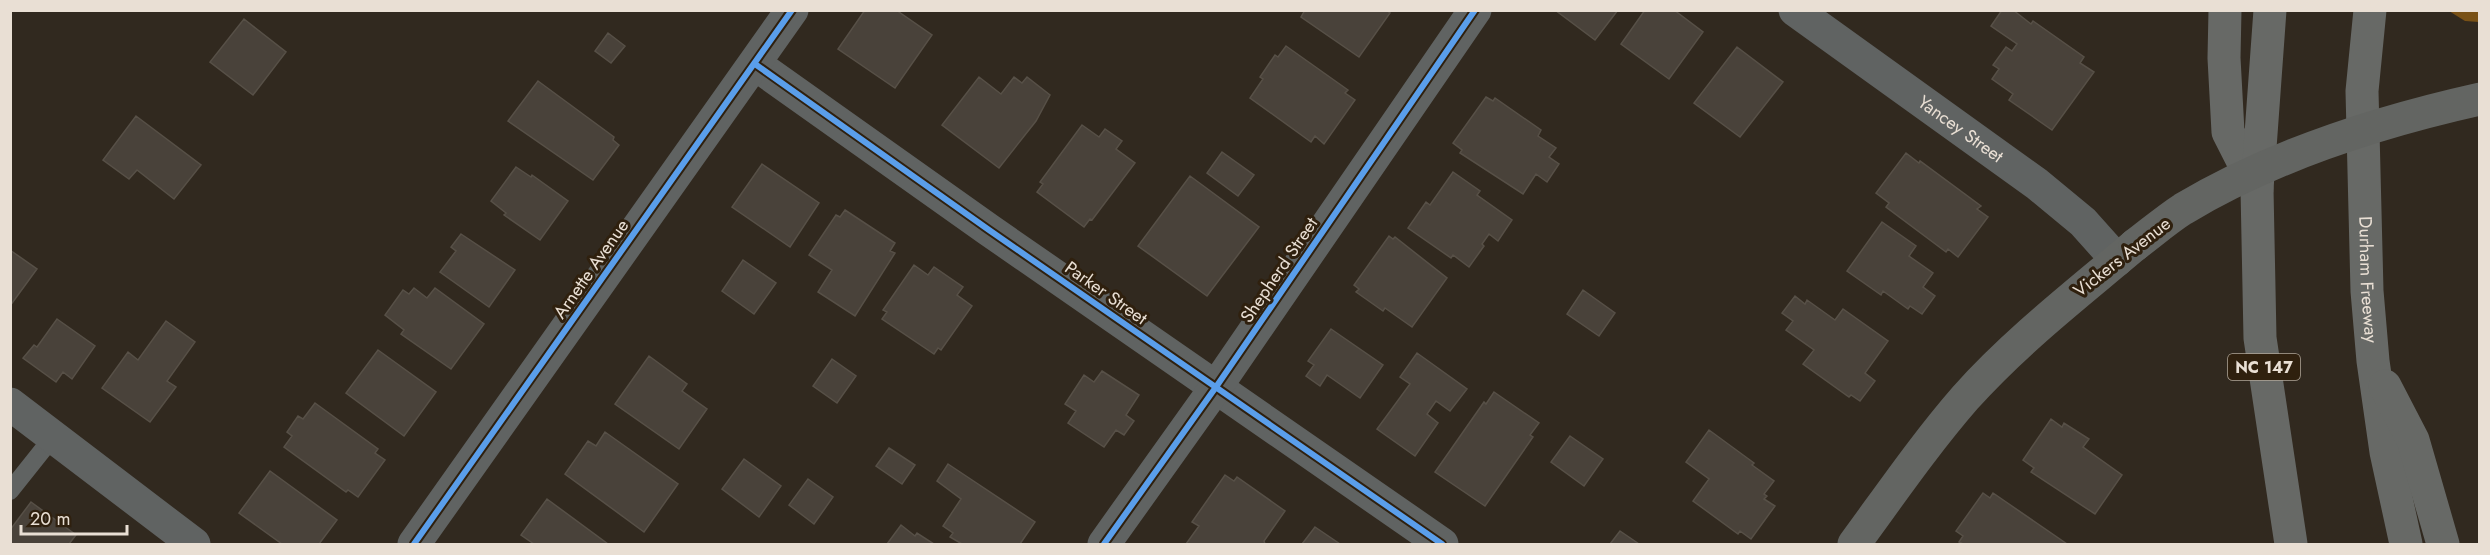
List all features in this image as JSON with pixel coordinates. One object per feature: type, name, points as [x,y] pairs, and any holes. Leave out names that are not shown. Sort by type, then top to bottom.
[{"type":"highway","points":[[2225,10],[2224,58],[2228,132],[2257,189]]},
{"type":"highway","name":"NC 147","points":[[2270,10],[2257,189],[2260,338],[2291,544]]},
{"type":"highway","name":"Durham Freeway","points":[[2370,10],[2362,91],[2366,259],[2373,361],[2386,452],[2406,544]]},
{"type":"highway","points":[[2373,361],[2413,440],[2443,544]]},
{"type":"main road","name":"Vickers Avenue","points":[[1854,544],[1927,445],[1966,398],[2044,319],[2182,210],[2253,174],[2310,149],[2405,117],[2480,99]]},
{"type":"street","name":"Arnette Avenue","points":[[414,544],[792,10]]},
{"type":"street","name":"Shepherd Street","points":[[1104,544],[1216,387],[1475,10]]},
{"type":"street","name":"Yancey Street","points":[[1795,10],[2037,184],[2083,222],[2126,252]]},
{"type":"street","name":"Parker Street","points":[[755,64],[988,230],[1442,544]]},
{"type":"street","points":[[10,404],[194,544]]},
{"type":"lane","points":[[10,491],[53,437]]},
{"type":"shaded area","points":[[2449,11],[2479,11],[2479,22],[2465,21]]},
{"type":"building","points":[[865,10],[896,10],[932,35],[895,88],[838,49]]},
{"type":"building","points":[[1305,10],[1386,10],[1390,13],[1359,57],[1301,17]]},
{"type":"building","points":[[1555,10],[1618,10],[1595,40]]},
{"type":"building","points":[[1645,10],[1674,10],[1703,32],[1669,79],[1621,44]]},
{"type":"building","points":[[2002,10],[2013,10],[2031,24],[2033,21],[2084,57],[2080,63],[2094,72],[2052,130],[2009,100],[2013,94],[1992,79],[1999,69],[1993,65],[2006,47],[2012,51],[2017,44],[1991,26]]},
{"type":"building","points":[[244,19],[286,52],[253,95],[210,62]]},
{"type":"building","points":[[608,33],[625,46],[611,63],[595,51]]},
{"type":"building","points":[[1286,46],[1348,90],[1345,93],[1355,100],[1324,144],[1315,136],[1311,142],[1250,98],[1263,79],[1260,77],[1275,55],[1278,57]]},
{"type":"building","points":[[1737,47],[1783,82],[1740,137],[1694,103]]},
{"type":"building","points":[[979,77],[1001,94],[1014,77],[1022,83],[1027,77],[1050,95],[1036,121],[999,168],[942,125]]},
{"type":"building","points":[[538,81],[614,137],[613,140],[619,145],[593,180],[508,121]]},
{"type":"building","points":[[1486,97],[1493,101],[1495,98],[1541,130],[1538,136],[1556,148],[1549,157],[1559,164],[1547,182],[1536,174],[1523,194],[1460,153],[1462,150],[1453,143]]},
{"type":"building","points":[[136,116],[201,165],[174,199],[137,170],[129,179],[103,160]]},
{"type":"building","points":[[1082,125],[1099,137],[1105,129],[1122,141],[1116,149],[1135,163],[1092,220],[1090,219],[1084,227],[1037,192],[1043,184],[1040,182]]},
{"type":"building","points":[[1222,152],[1254,175],[1238,196],[1207,173]]},
{"type":"building","points":[[1906,153],[1981,206],[1977,209],[1988,217],[1958,257],[1948,249],[1946,252],[1886,207],[1889,203],[1876,193]]},
{"type":"building","points":[[762,164],[819,203],[790,247],[732,207]]},
{"type":"building","points":[[516,167],[531,177],[532,175],[568,201],[540,240],[504,215],[506,213],[491,201]]},
{"type":"building","points":[[1453,172],[1480,191],[1477,195],[1512,220],[1498,241],[1489,234],[1482,244],[1484,246],[1469,267],[1453,255],[1451,258],[1408,228],[1426,202],[1430,205]]},
{"type":"building","points":[[1190,176],[1259,227],[1207,296],[1138,246]]},
{"type":"building","points":[[845,210],[895,243],[890,251],[895,253],[855,316],[818,292],[832,270],[809,255],[836,215],[840,217]]},
{"type":"building","points":[[1882,222],[1916,246],[1909,256],[1933,273],[1923,287],[1935,296],[1922,314],[1910,306],[1908,309],[1883,291],[1881,295],[1847,271]]},
{"type":"building","points":[[461,234],[515,270],[489,307],[440,272],[456,251],[451,247]]},
{"type":"building","points":[[1389,236],[1393,239],[1395,237],[1447,278],[1412,327],[1385,308],[1383,311],[1356,292],[1359,289],[1354,285]]},
{"type":"building","points":[[10,250],[37,269],[10,306]]},
{"type":"building","points":[[743,260],[776,283],[754,314],[722,291]]},
{"type":"building","points":[[914,265],[928,275],[934,267],[963,287],[957,295],[972,306],[941,350],[938,348],[934,354],[882,319],[887,312],[883,310]]},
{"type":"building","points":[[414,288],[427,298],[435,288],[484,324],[451,369],[401,334],[404,330],[385,315],[403,290],[409,294]]},
{"type":"building","points":[[1583,290],[1615,313],[1599,336],[1567,314]]},
{"type":"building","points":[[1795,296],[1805,304],[1807,300],[1835,320],[1843,309],[1888,341],[1865,373],[1875,381],[1860,401],[1851,395],[1849,397],[1803,364],[1814,350],[1786,330],[1793,321],[1782,313]]},
{"type":"building","points":[[57,319],[95,346],[72,379],[63,372],[56,382],[23,358],[34,345],[37,347]]},
{"type":"building","points":[[166,321],[195,342],[167,381],[176,387],[150,422],[102,388],[128,352],[138,360]]},
{"type":"building","points":[[1331,329],[1383,365],[1360,398],[1327,375],[1320,386],[1306,376],[1314,365],[1308,361]]},
{"type":"building","points":[[378,350],[436,392],[404,436],[346,393]]},
{"type":"building","points":[[1417,353],[1467,389],[1450,411],[1436,401],[1427,414],[1438,423],[1415,456],[1377,429],[1410,384],[1400,377]]},
{"type":"building","points":[[649,356],[687,384],[682,391],[707,409],[679,449],[615,404]]},
{"type":"building","points":[[832,359],[856,376],[837,403],[813,386]]},
{"type":"building","points":[[1102,371],[1139,395],[1126,415],[1134,421],[1124,435],[1116,430],[1104,447],[1068,423],[1076,411],[1065,404],[1084,375],[1094,382]]},
{"type":"building","points":[[1494,392],[1539,423],[1530,435],[1533,437],[1485,506],[1435,472],[1484,402],[1486,404]]},
{"type":"building","points":[[315,403],[378,449],[375,453],[385,460],[358,497],[348,490],[346,492],[284,447],[292,436],[287,432],[298,416],[303,419]]},
{"type":"building","points":[[2051,419],[2062,427],[2064,423],[2089,439],[2083,447],[2122,475],[2095,514],[2031,472],[2034,468],[2023,460]]},
{"type":"building","points":[[1709,430],[1754,463],[1752,465],[1774,481],[1764,494],[1767,496],[1764,499],[1775,506],[1751,539],[1740,531],[1738,534],[1693,501],[1709,479],[1686,462]]},
{"type":"building","points":[[605,432],[678,484],[644,532],[565,474],[588,441],[596,446]]},
{"type":"building","points":[[1570,436],[1603,459],[1584,486],[1551,462]]},
{"type":"building","points":[[889,448],[915,465],[902,484],[876,466]]},
{"type":"building","points":[[744,459],[781,486],[759,517],[722,489]]},
{"type":"building","points":[[948,464],[1035,522],[1020,544],[962,544],[950,537],[953,533],[943,526],[961,499],[937,481]]},
{"type":"building","points":[[270,471],[337,520],[319,544],[282,544],[239,513]]},
{"type":"building","points":[[1225,475],[1234,481],[1237,477],[1285,511],[1264,541],[1265,544],[1186,544],[1199,526],[1192,522]]},
{"type":"building","points":[[808,479],[833,497],[814,524],[789,505]]},
{"type":"building","points":[[1983,493],[1990,498],[1993,493],[2067,544],[1963,544],[1959,542],[1963,536],[1956,531]]},
{"type":"building","points":[[547,499],[608,544],[534,544],[521,535]]},
{"type":"building","points":[[31,502],[76,535],[69,544],[10,544],[10,530]]},
{"type":"building","points":[[901,525],[915,536],[917,533],[934,544],[887,544]]},
{"type":"building","points":[[1315,527],[1340,544],[1302,544]]},
{"type":"building","points":[[1620,531],[1639,544],[1610,544]]},
{"type":"cycle path","points":[[414,544],[792,10]]},
{"type":"cycle path","points":[[1104,544],[1216,387],[1475,10]]},
{"type":"cycle path","points":[[755,64],[989,230],[1442,544]]}]
